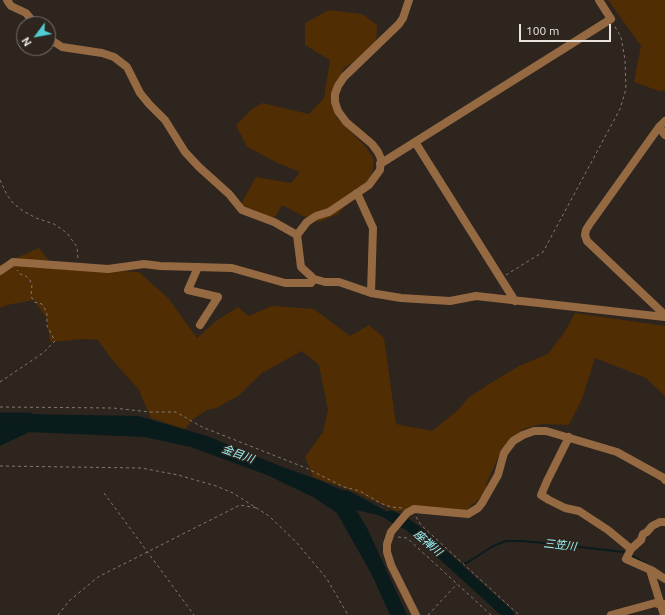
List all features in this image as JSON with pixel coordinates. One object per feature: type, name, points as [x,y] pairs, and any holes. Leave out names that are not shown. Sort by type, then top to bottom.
[{"type":"street","points":[[7,0],[11,6],[26,13],[28,16]]},
{"type":"street","points":[[300,283],[299,271],[301,267],[297,235],[307,222],[316,216],[329,212],[369,185],[380,170],[381,159],[378,152],[372,144],[346,122],[338,111],[335,102],[335,94],[338,86],[344,77],[399,24],[403,18],[409,0]]},
{"type":"street","points":[[380,164],[611,19],[599,0]]},
{"type":"street","points":[[56,43],[62,47],[102,53],[114,57],[127,67],[140,93],[148,104],[165,120],[185,152],[229,194],[242,210],[274,222],[297,235]]},
{"type":"street","points":[[662,124],[665,135]]},
{"type":"street","points":[[662,124],[589,225],[585,235],[587,240],[665,316]]},
{"type":"street","points":[[414,142],[515,301]]},
{"type":"street","points":[[357,193],[373,228],[371,293]]},
{"type":"street","points":[[0,271],[13,262],[108,269],[144,264],[160,266],[232,268],[278,282],[311,283],[314,279]]},
{"type":"street","points":[[198,267],[188,290],[218,297],[200,325]]},
{"type":"street","points":[[301,267],[314,279],[325,282],[339,282],[371,293],[401,298],[450,301],[476,296],[665,316]]},
{"type":"street","points":[[416,615],[391,565],[387,552],[387,544],[390,535],[409,511],[414,509],[468,514],[478,508],[498,475],[504,453],[513,441],[523,435],[534,431],[546,431],[617,452],[664,478],[665,480]]},
{"type":"street","points":[[569,437],[541,495],[565,508],[579,511],[608,530],[631,549]]},
{"type":"street","points":[[665,522],[660,522],[652,526],[643,534],[638,543],[631,549],[626,559],[665,579]]},
{"type":"street","points":[[650,570],[663,605],[664,615]]},
{"type":"street","points":[[611,615],[655,603],[663,605]]},
{"type":"path","points":[[501,278],[543,252],[620,109],[626,89],[625,60],[621,37],[611,19]]},
{"type":"path","points":[[0,180],[7,196],[23,211],[36,218],[54,224],[67,232],[77,247],[78,267]]},
{"type":"path","points":[[0,382],[43,353],[55,341],[47,326],[46,311],[43,305],[34,302],[32,299],[32,284],[26,276],[17,272],[15,262]]},
{"type":"path","points":[[0,407],[113,408],[150,412],[176,412],[202,427],[306,468],[344,487],[360,491],[380,503],[409,511],[421,525],[518,615]]},
{"type":"path","points":[[0,466],[141,468],[178,475],[216,486],[233,493],[269,516],[297,543],[327,579],[348,615]]},
{"type":"path","points":[[104,493],[194,615]]},
{"type":"path","points":[[58,615],[69,601],[98,577],[240,505],[258,508]]},
{"type":"path","points":[[390,535],[407,538],[491,615]]},
{"type":"path","points":[[428,615],[457,584]]},
{"type":"shaded area","points":[[608,0],[665,0],[665,90],[659,91],[634,82],[641,46]]},
{"type":"shaded area","points":[[329,10],[362,14],[377,25],[376,48],[344,68],[331,102],[338,119],[366,147],[374,159],[372,175],[338,214],[319,222],[282,205],[275,217],[248,213],[241,204],[256,177],[291,183],[300,172],[280,164],[247,147],[236,125],[252,109],[262,103],[309,114],[324,98],[330,60],[305,45],[305,23]]},
{"type":"shaded area","points":[[39,248],[54,268],[139,272],[168,298],[197,338],[216,321],[238,307],[248,316],[272,306],[314,309],[350,336],[369,325],[384,338],[396,424],[432,431],[458,410],[468,398],[486,386],[519,366],[548,354],[564,333],[575,313],[665,326],[665,396],[646,378],[595,358],[582,399],[569,425],[541,424],[523,429],[503,447],[487,482],[485,494],[465,511],[396,511],[353,491],[313,477],[305,457],[323,432],[328,410],[319,365],[302,351],[262,373],[238,396],[216,408],[207,410],[193,419],[185,429],[151,418],[139,390],[110,357],[98,340],[83,339],[50,342],[47,319],[34,300],[7,305],[0,308],[0,265]]},
{"type":"water","points":[[25,414],[138,416],[207,436],[280,466],[342,490],[349,491],[386,511],[421,535],[378,515],[356,510],[367,528],[407,615],[390,615],[372,575],[337,513],[313,497],[267,475],[191,447],[145,437],[29,432],[0,446],[0,423]]},
{"type":"waterway","name":"金目川","points":[[0,418],[29,418]]},
{"type":"waterway","name":"座禅川","points":[[391,516],[407,524],[420,534],[509,615]]},
{"type":"waterway","name":"三笠川","points":[[457,567],[470,561],[493,546],[506,541],[544,543],[627,553]]},
{"type":"waterway","name":"三笠川","points":[[631,555],[648,565]]}]
